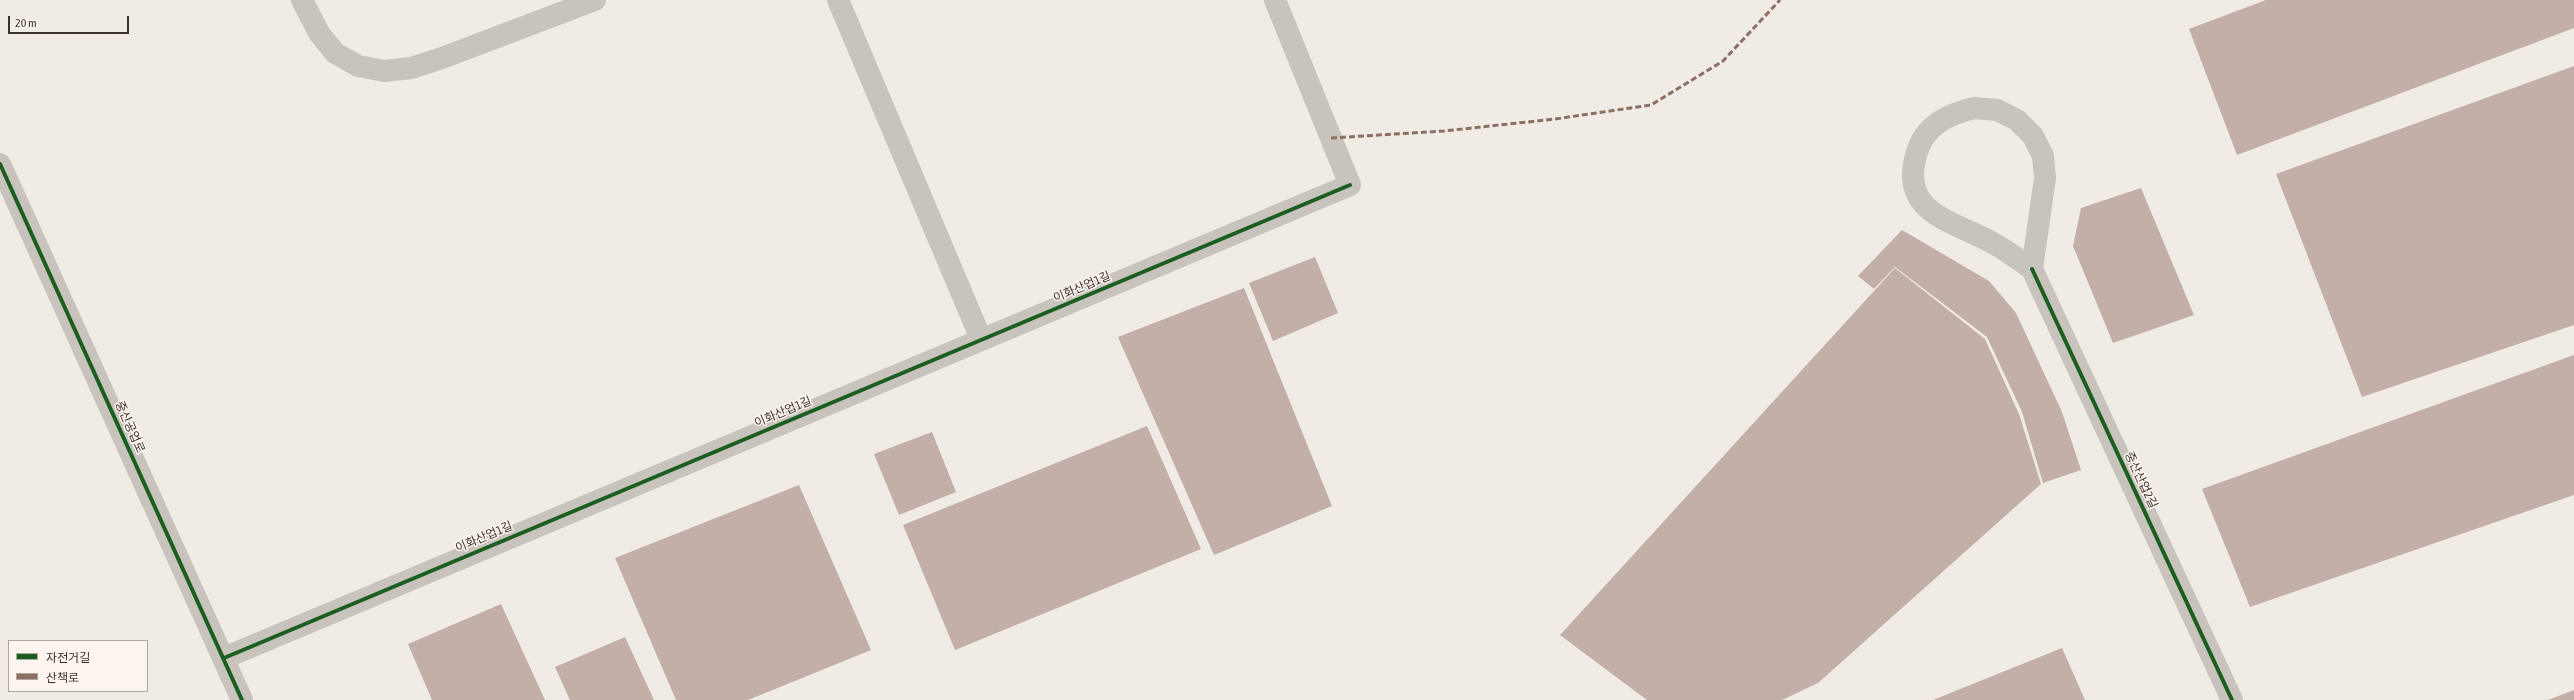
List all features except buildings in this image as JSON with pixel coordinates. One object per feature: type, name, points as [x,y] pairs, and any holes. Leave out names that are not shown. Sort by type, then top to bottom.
[{"type":"street","points":[[302,0],[319,33],[335,53],[358,66],[384,71],[411,68],[442,58],[595,0]]},
{"type":"street","points":[[838,0],[982,339]]},
{"type":"street","name":"이화산업1길","points":[[224,658],[1350,185],[1275,0]]},
{"type":"street","points":[[1974,108],[1997,110],[2017,120],[2033,136],[2042,156],[2045,178],[2032,269],[1992,242],[1942,219],[1925,207],[1913,188],[1913,165],[1919,144],[1933,125],[1952,113],[1974,108]]},
{"type":"street","name":"중산공업로","points":[[0,164],[242,700]]},
{"type":"street","name":"중산산업2길","points":[[2032,269],[2232,700]]},
{"type":"marked path","points":[[1331,138],[1444,131],[1555,119],[1651,105],[1723,61],[1780,0]]},
{"type":"cycle path","points":[[0,164],[242,700]]},
{"type":"cycle path","points":[[224,658],[1350,185]]},
{"type":"cycle path","points":[[2032,269],[2232,700]]}]
